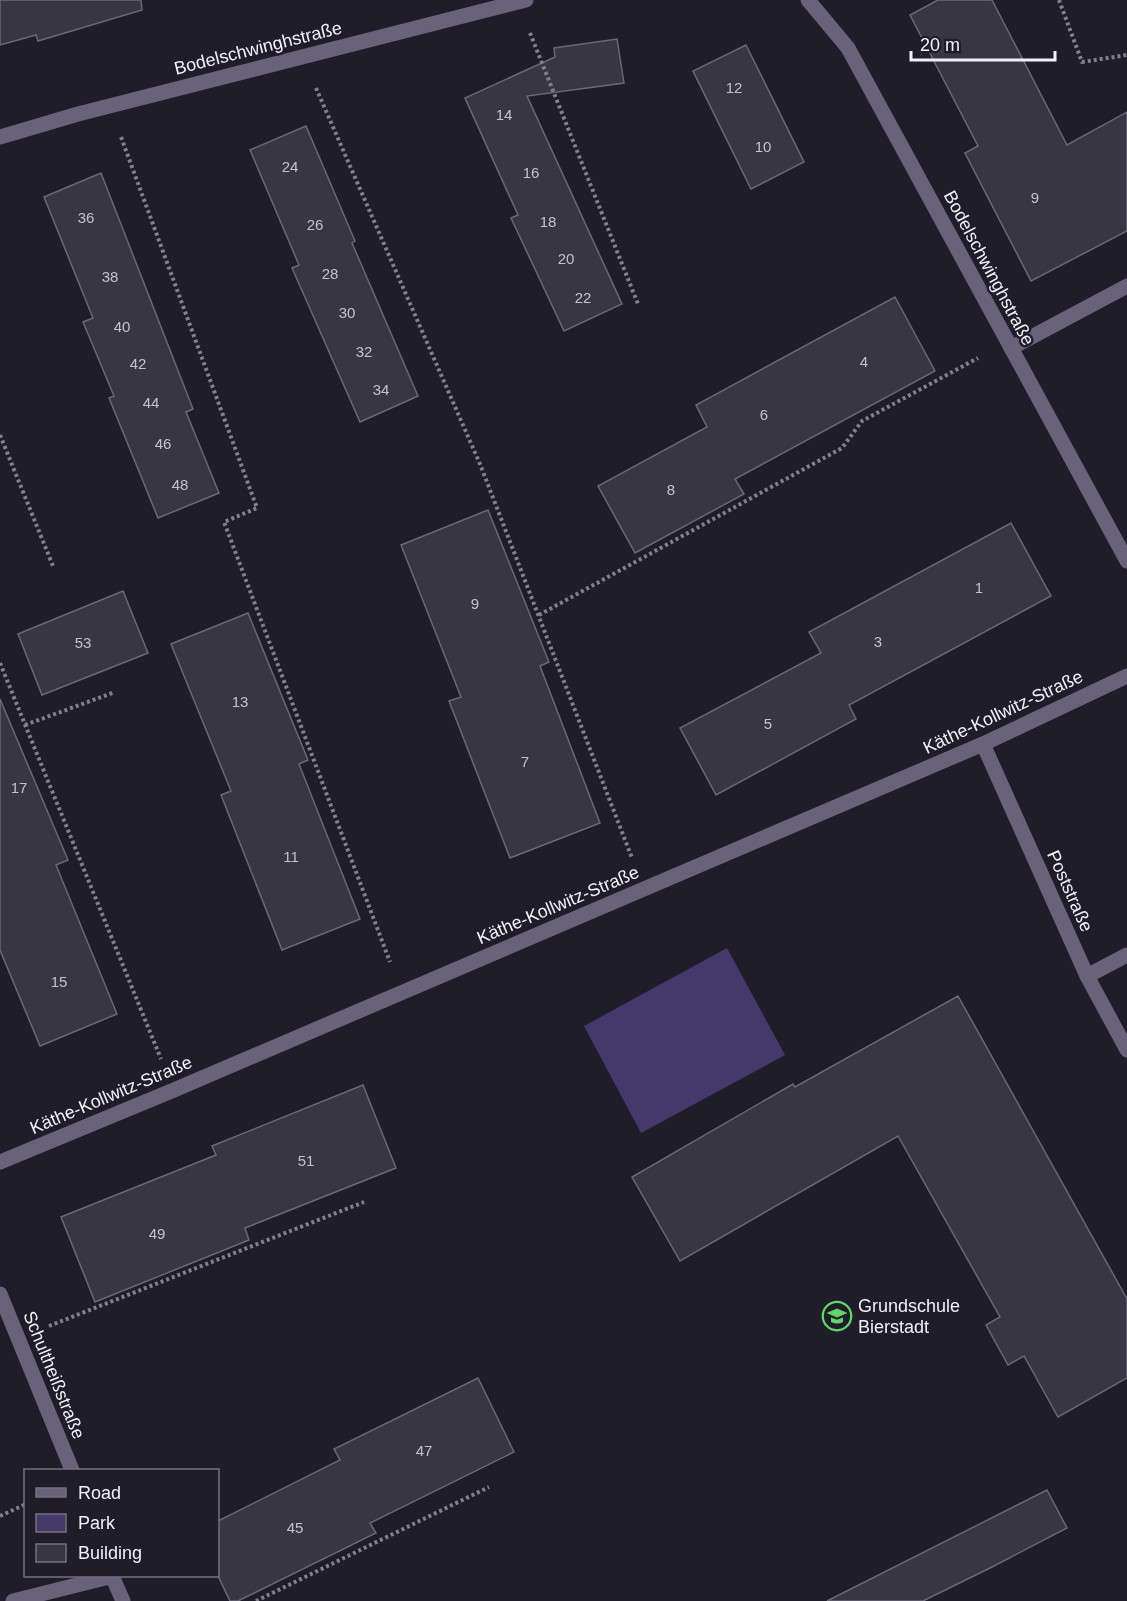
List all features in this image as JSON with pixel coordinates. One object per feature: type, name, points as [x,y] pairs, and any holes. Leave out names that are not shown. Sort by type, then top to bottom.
[{"type":"street","name":"Bodelschwinghstraße","points":[[808,0],[848,48],[1127,561]]},
{"type":"street","name":"Bodelschwinghstraße","points":[[0,137],[109,106],[522,1]]},
{"type":"street","points":[[1010,345],[1127,286]]},
{"type":"street","name":"Käthe-Kollwitz-Straße","points":[[0,1162],[174,1090],[983,744],[1127,676]]},
{"type":"street","name":"Poststraße","points":[[983,744],[1087,976],[1127,1050]]},
{"type":"street","points":[[1087,976],[1127,954]]},
{"type":"street","name":"Schultheißstraße","points":[[0,1294],[72,1469]]},
{"type":"street","points":[[13,1601],[108,1577]]},
{"type":"street","points":[[112,1577],[123,1601]]},
{"type":"path","points":[[1059,0],[1082,62],[1127,55]]},
{"type":"path","points":[[522,1],[638,304]]},
{"type":"path","points":[[303,57],[480,464],[644,890]]},
{"type":"path","points":[[109,106],[257,508],[224,522],[402,993]]},
{"type":"path","points":[[539,615],[842,448],[862,421],[1010,345]]},
{"type":"path","points":[[0,435],[53,566]]},
{"type":"path","points":[[0,663],[174,1090]]},
{"type":"path","points":[[26,725],[115,692]]},
{"type":"path","points":[[18,1338],[364,1202]]},
{"type":"path","points":[[256,1601],[489,1487]]},
{"type":"path","points":[[0,1515],[24,1505]]},
{"type":"green space","points":[[727,948],[785,1055],[641,1133],[584,1026]]},
{"type":"building","points":[[0,0],[141,0],[142,10],[38,41],[36,35],[0,45]]},
{"type":"building","points":[[938,0],[992,0],[1067,145],[1127,112],[1127,231],[1031,281],[965,153],[978,146],[910,15]]},
{"type":"building","points":[[617,39],[624,83],[527,96],[622,304],[564,331],[511,218],[518,215],[465,98],[555,57],[554,48]]},
{"type":"building","points":[[746,45],[804,162],[751,189],[693,71]]},
{"type":"building","points":[[306,126],[355,241],[352,243],[418,396],[360,422],[292,268],[299,265],[250,150]]},
{"type":"building","points":[[101,173],[193,409],[186,412],[219,493],[158,518],[109,398],[114,396],[83,322],[93,318],[44,197]]},
{"type":"building","points":[[895,297],[935,371],[735,479],[744,494],[635,553],[598,486],[707,427],[696,405]]},
{"type":"building","points":[[488,510],[549,662],[540,666],[600,823],[510,858],[449,701],[461,697],[401,545]]},
{"type":"building","points":[[1011,523],[1051,596],[849,705],[856,719],[716,795],[680,728],[821,653],[809,632]]},
{"type":"building","points":[[123,591],[148,653],[42,695],[18,634]]},
{"type":"building","points":[[248,613],[308,760],[299,764],[360,919],[282,950],[221,795],[231,791],[171,644]]},
{"type":"building","points":[[0,699],[68,860],[56,865],[117,1014],[40,1046],[0,950]]},
{"type":"building","points":[[958,996],[1127,1299],[1127,1378],[1058,1417],[1024,1356],[1008,1365],[986,1325],[1000,1317],[898,1136],[680,1261],[632,1177],[793,1084],[795,1087]]},
{"type":"building","points":[[363,1085],[396,1168],[245,1228],[249,1240],[95,1302],[61,1217],[216,1155],[212,1146]]},
{"type":"building","points":[[478,1378],[514,1452],[370,1523],[376,1533],[238,1601],[230,1601],[218,1577],[219,1520],[340,1460],[334,1449]]},
{"type":"building","points":[[1047,1490],[1067,1528],[992,1567],[923,1601],[827,1601]]},
{"type":"place","name":"Grundschule Bierstadt","points":[[837,1316]]}]
